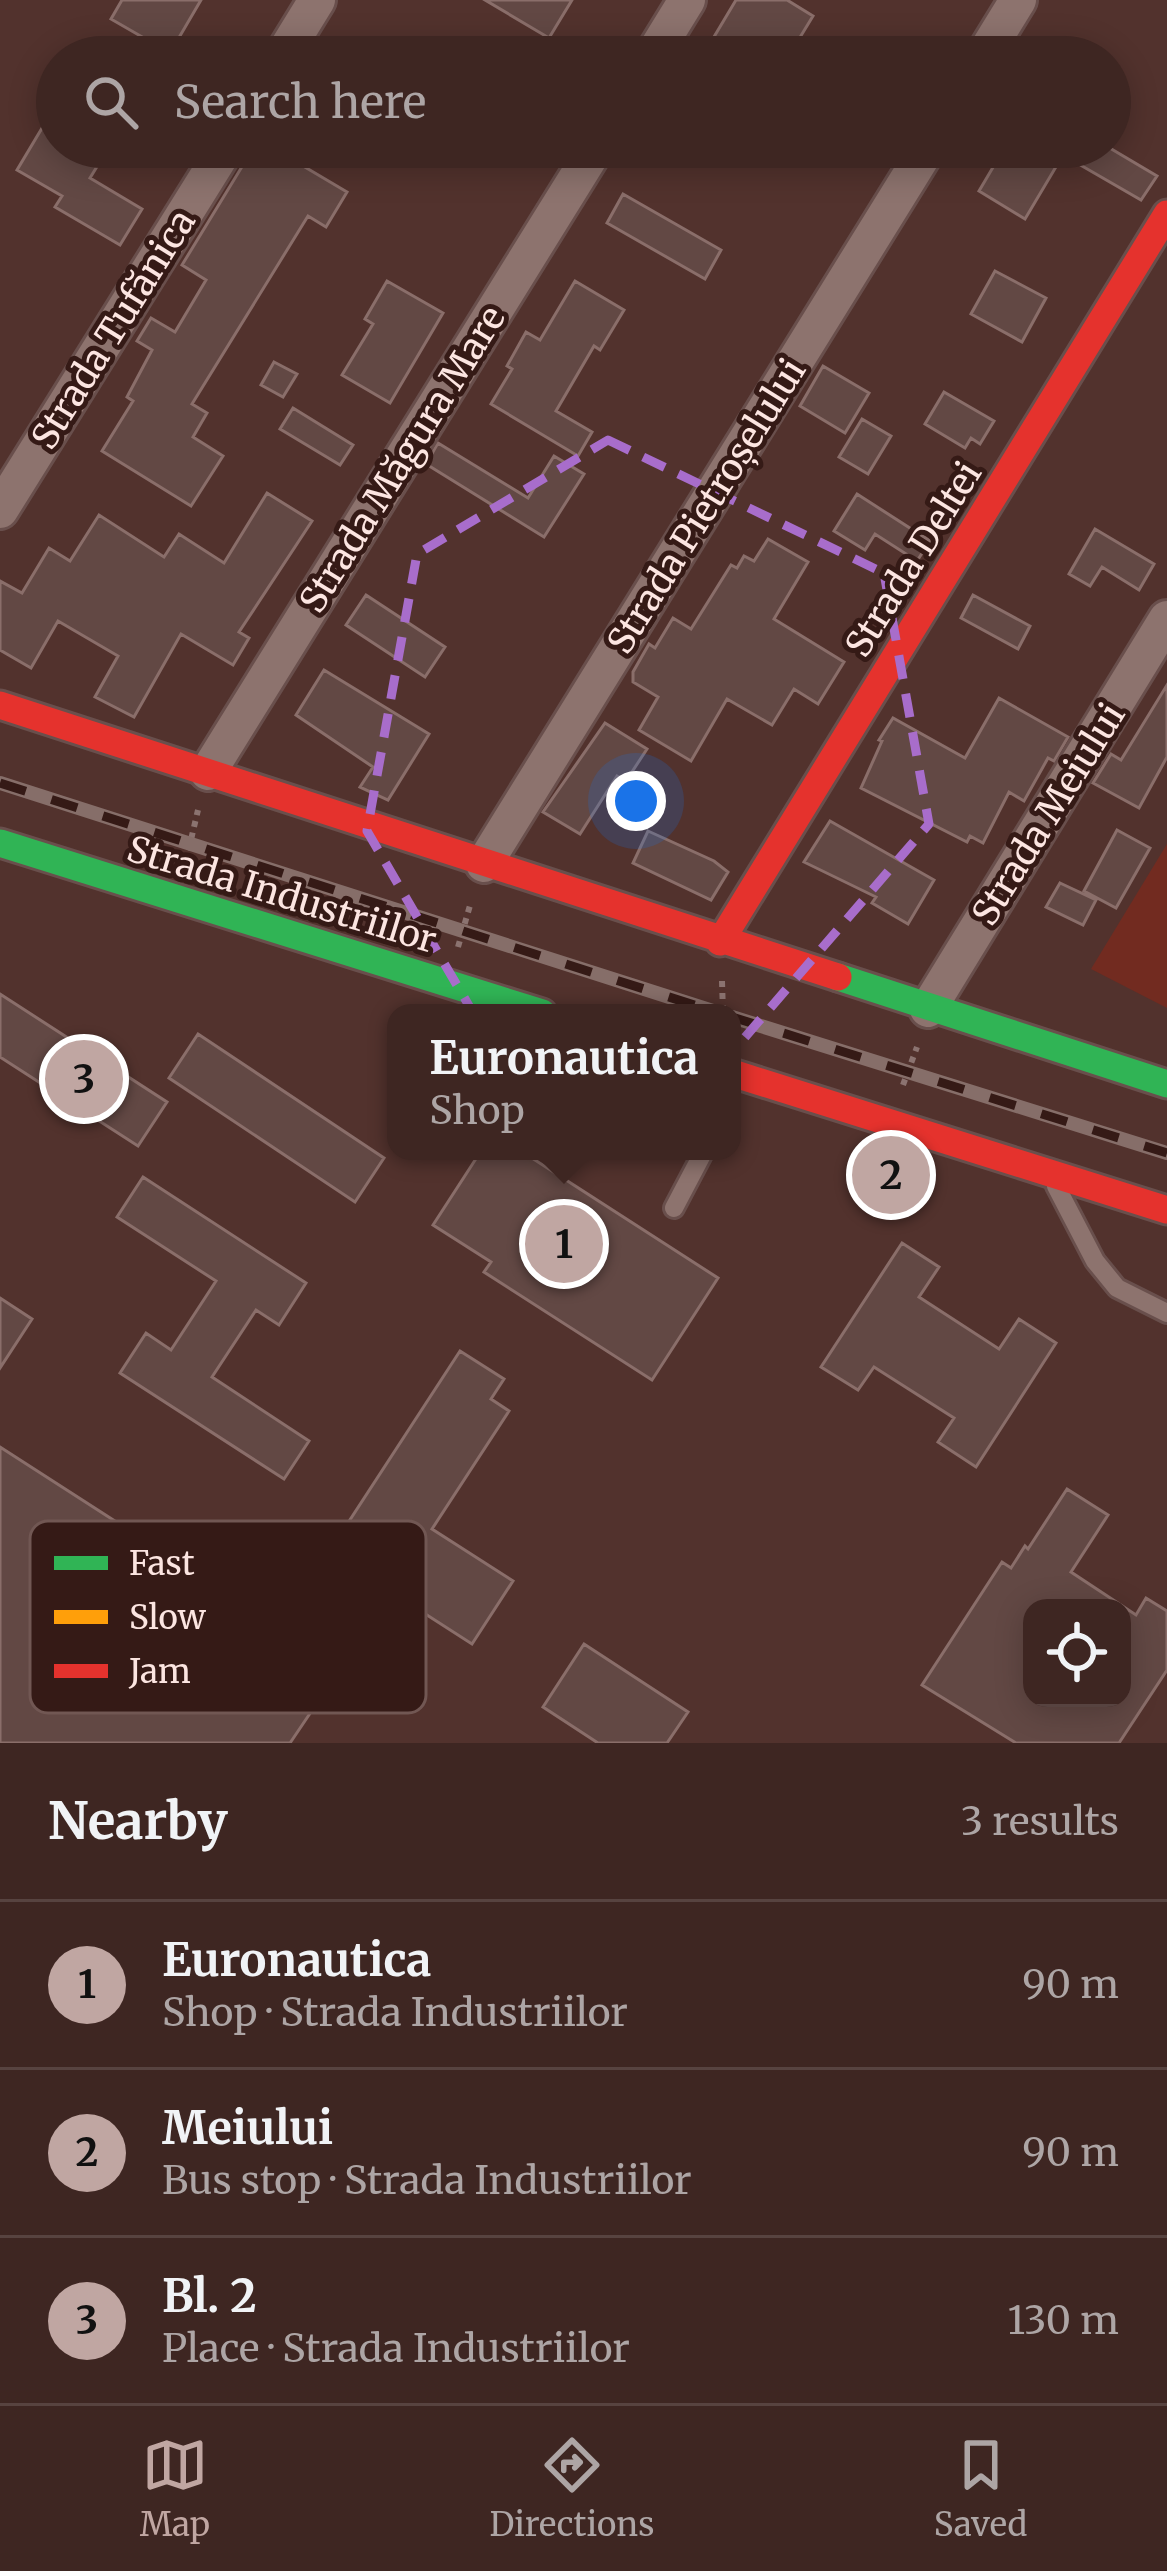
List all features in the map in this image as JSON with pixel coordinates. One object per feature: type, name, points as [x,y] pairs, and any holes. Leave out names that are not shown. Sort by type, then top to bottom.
[{"type":"street","points":[[295,36],[317,0]]},
{"type":"street","points":[[665,36],[687,0]]},
{"type":"street","points":[[996,36],[1018,0]]},
{"type":"street","name":"Strada Tufănica","points":[[0,510],[213,168]]},
{"type":"street","name":"Strada Măgura Mare","points":[[208,772],[583,168]]},
{"type":"street","name":"Strada Pietroșelului","points":[[484,865],[915,168]]},
{"type":"street","name":"Strada Deltei","points":[[720,942],[1167,214]]},
{"type":"street","name":"Strada Meiului","points":[[928,1009],[1167,620]]},
{"type":"street","points":[[0,705],[1167,1084]]},
{"type":"street","name":"Strada Industriilor","points":[[0,843],[513,1004]]},
{"type":"street","points":[[741,1076],[1167,1210]]},
{"type":"lane","points":[[674,1208],[699,1160]]},
{"type":"lane","points":[[1049,1172],[1095,1261],[1117,1288],[1167,1313]]},
{"type":"path","points":[[161,894],[190,844],[208,772]]},
{"type":"path","points":[[452,985],[460,932],[484,865]]},
{"type":"path","points":[[887,1122],[909,1073],[928,1009]]},
{"type":"highlighted area","points":[[608,440],[884,573],[929,824],[715,1072],[472,1011],[367,831],[417,554]]},
{"type":"shaded area","points":[[1167,844],[1167,1008],[1091,969]]},
{"type":"building","points":[[122,0],[201,0],[180,36],[140,36],[111,19]]},
{"type":"building","points":[[485,0],[572,0],[550,36]]},
{"type":"building","points":[[736,0],[787,0],[813,16],[801,36],[715,36]]},
{"type":"building","points":[[36,138],[36,168],[96,168],[90,178],[142,209],[120,245],[55,207],[62,196],[17,170]]},
{"type":"building","points":[[1131,161],[1157,176],[1141,200],[1086,168],[1131,168]]},
{"type":"building","points":[[241,168],[306,168],[347,192],[326,227],[308,216],[192,404],[207,413],[193,437],[223,456],[191,506],[102,451],[133,401],[127,397],[152,350],[137,341],[151,318],[175,332],[206,280],[182,265]]},
{"type":"building","points":[[993,168],[1055,168],[1025,219],[979,191]]},
{"type":"building","points":[[623,194],[721,250],[705,279],[607,223]]},
{"type":"building","points":[[995,271],[1046,298],[1022,342],[971,314]]},
{"type":"building","points":[[387,281],[443,313],[390,403],[342,375],[373,324],[365,319]]},
{"type":"building","points":[[575,281],[624,310],[600,350],[594,346],[556,411],[592,432],[578,456],[491,404],[526,332],[540,340]]},
{"type":"building","points":[[274,362],[297,374],[283,397],[261,385]]},
{"type":"building","points":[[823,366],[869,393],[845,433],[800,406]]},
{"type":"building","points":[[944,392],[994,421],[980,444],[971,438],[965,448],[925,424]]},
{"type":"building","points":[[293,408],[353,445],[340,465],[280,429]]},
{"type":"building","points":[[862,419],[891,436],[868,474],[839,457]]},
{"type":"building","points":[[438,443],[528,498],[554,456],[584,474],[544,537],[426,464]]},
{"type":"building","points":[[267,493],[312,521],[239,632],[249,638],[233,665],[181,634],[134,717],[95,697],[118,656],[58,621],[31,668],[0,650],[0,581],[22,593],[49,548],[70,561],[99,515],[164,557],[179,534],[224,563]]},
{"type":"building","points":[[857,494],[930,541],[917,561],[875,534],[865,550],[834,531]]},
{"type":"building","points":[[1095,529],[1154,564],[1139,590],[1102,567],[1090,586],[1069,574]]},
{"type":"building","points":[[768,539],[808,562],[774,619],[844,662],[818,704],[794,689],[772,725],[727,699],[691,761],[639,730],[658,697],[633,682],[633,672],[649,644],[655,648],[673,618],[691,629],[731,565],[737,568],[744,556],[754,561]]},
{"type":"building","points":[[366,595],[445,647],[425,677],[346,625]]},
{"type":"building","points":[[973,595],[1030,626],[1018,649],[961,618]]},
{"type":"building","points":[[324,670],[429,734],[388,800],[360,787],[373,767],[296,715]]},
{"type":"building","points":[[1167,685],[1167,757],[1139,808],[1093,783],[1111,754],[1121,760]]},
{"type":"building","points":[[999,698],[1068,737],[1054,761],[1048,758],[1024,801],[1009,792],[983,843],[970,836],[967,842],[861,788],[893,718],[965,758]]},
{"type":"building","points":[[605,723],[647,749],[626,781],[617,776],[580,834],[543,812]]},
{"type":"building","points":[[830,821],[934,880],[908,924],[872,903],[876,897],[804,862]]},
{"type":"building","points":[[1117,830],[1150,848],[1116,908],[1084,891]]},
{"type":"building","points":[[648,831],[728,872],[711,900],[633,863]]},
{"type":"building","points":[[1060,883],[1096,900],[1083,925],[1046,907]]},
{"type":"building","points":[[0,994],[167,1102],[138,1146],[0,1057]]},
{"type":"building","points":[[198,1034],[384,1158],[355,1202],[169,1078]]},
{"type":"building","points":[[475,1160],[535,1160],[718,1278],[652,1380],[484,1272],[491,1262],[433,1225]]},
{"type":"building","points":[[143,1177],[306,1283],[279,1325],[256,1310],[212,1377],[309,1441],[284,1479],[120,1373],[146,1333],[171,1350],[216,1281],[117,1217]]},
{"type":"building","points":[[902,1243],[939,1267],[919,1297],[999,1349],[1019,1319],[1056,1343],[976,1467],[938,1442],[954,1418],[874,1367],[858,1390],[821,1367]]},
{"type":"building","points":[[0,1298],[32,1319],[0,1368]]},
{"type":"building","points":[[460,1351],[504,1379],[491,1399],[509,1411],[432,1529],[513,1581],[472,1644],[426,1614],[426,1521],[349,1521]]},
{"type":"building","points":[[0,1447],[115,1521],[30,1521],[30,1713],[310,1713],[290,1743],[0,1743]]},
{"type":"building","points":[[1067,1489],[1108,1515],[1071,1572],[1112,1599],[1023,1599],[1023,1707],[1131,1707],[1131,1612],[1136,1615],[1146,1598],[1167,1611],[1167,1670],[1119,1743],[1016,1743],[922,1685],[1002,1562],[1011,1568],[1025,1546],[1028,1549]]},
{"type":"building","points":[[584,1644],[688,1712],[667,1743],[598,1743],[543,1707]]},
{"type":"railway","points":[[0,783],[691,1004]]},
{"type":"railway","points":[[741,1020],[1167,1153]]},
{"type":"traffic: fast","points":[[0,843],[513,1004]]},
{"type":"traffic: fast","points":[[838,977],[1167,1084]]},
{"type":"traffic: jam","points":[[720,942],[1167,214]]},
{"type":"traffic: jam","points":[[0,705],[838,977]]},
{"type":"traffic: jam","points":[[741,1076],[1167,1210]]},
{"type":"place","name":"Bl. 2","points":[[84,1079]]},
{"type":"place","name":"Meiului","points":[[891,1175]]},
{"type":"place","name":"Euronautica","points":[[564,1244]]}]
